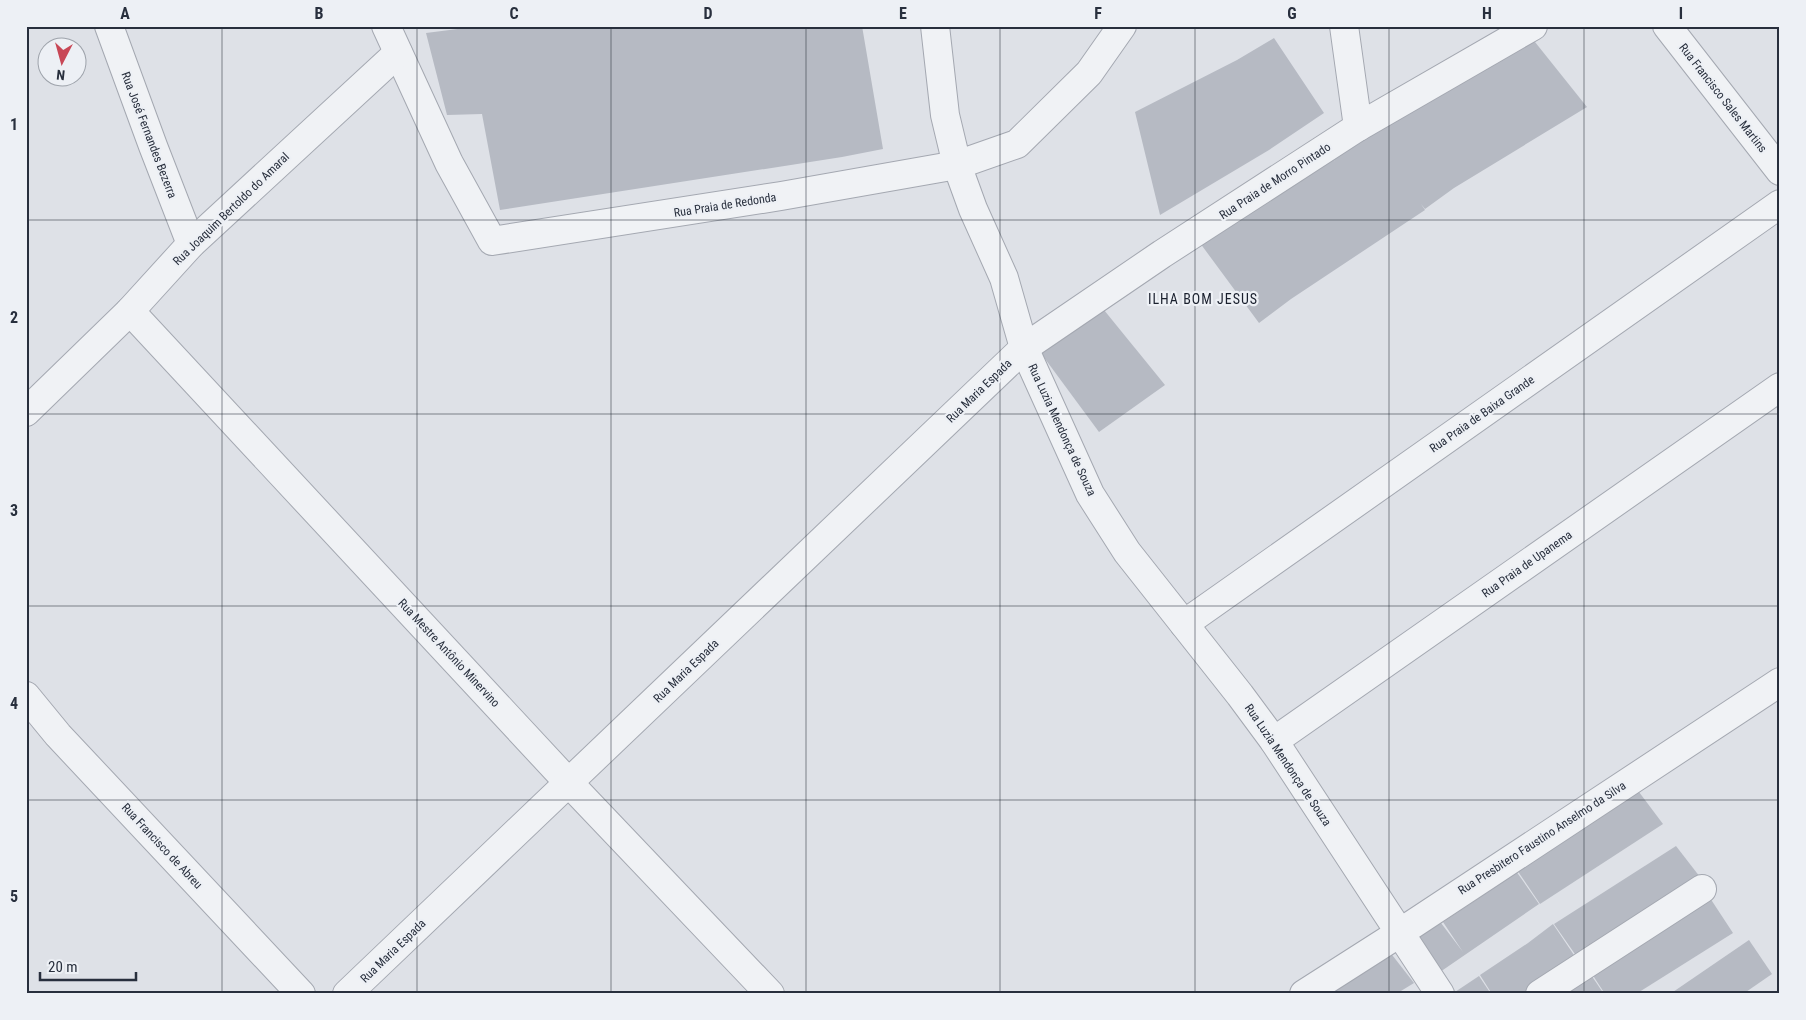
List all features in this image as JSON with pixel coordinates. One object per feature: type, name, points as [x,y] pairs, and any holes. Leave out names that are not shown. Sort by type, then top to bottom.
[{"type":"street","name":"Rua José Fernandes Bezerra","points":[[108,26],[152,146],[191,244]]},
{"type":"street","points":[[386,26],[398,53]]},
{"type":"street","name":"Rua Luzia Mendonça de Souza","points":[[935,26],[945,114],[957,165],[973,209],[1004,278],[1024,348],[1090,494],[1127,552],[1240,694],[1274,741],[1440,994]]},
{"type":"street","name":"Rua Praia de Redonda","points":[[398,53],[449,163],[492,242],[781,196],[957,165],[1017,144],[1089,73],[1122,26]]},
{"type":"street","points":[[1344,26],[1358,127]]},
{"type":"street","name":"Rua Praia de Morro Pintado","points":[[1024,348],[1162,254],[1358,127],[1533,26]]},
{"type":"street","name":"Rua Francisco Sales Martins","points":[[1667,26],[1780,171]]},
{"type":"street","name":"Rua Joaquim Bertoldo do Amaral","points":[[26,412],[130,311],[191,244],[398,53]]},
{"type":"street","name":"Rua Praia de Baixa Grande","points":[[1184,624],[1780,204]]},
{"type":"street","name":"Rua Mestre Antônio Minervino","points":[[130,311],[569,783],[770,994]]},
{"type":"street","name":"Rua Maria Espada","points":[[347,994],[1024,348]]},
{"type":"street","name":"Rua Praia de Upanema","points":[[1274,741],[1780,387]]},
{"type":"street","name":"Rua Presbitero Faustino Anselmo da Silva","points":[[1304,994],[1780,682]]},
{"type":"street","name":"Rua Francisco de Abreu","points":[[26,696],[58,735],[301,994]]},
{"type":"street","points":[[1540,994],[1702,889]]},
{"type":"building","points":[[481,26],[862,26],[883,149],[500,210],[482,114],[447,115],[426,33]]},
{"type":"building","points":[[1531,37],[1587,107],[1454,188],[1425,209],[1421,204],[1425,210],[1291,299],[1259,323],[1200,243],[1332,157],[1335,162],[1332,156]]},
{"type":"building","points":[[1274,38],[1324,113],[1269,150],[1160,215],[1135,112],[1237,60]]},
{"type":"building","points":[[1104,310],[1165,385],[1099,432],[1040,352]]},
{"type":"building","points":[[1639,792],[1663,824],[1540,904],[1517,870]]},
{"type":"building","points":[[1676,846],[1700,877],[1577,957],[1554,924]]},
{"type":"building","points":[[1516,871],[1539,904],[1440,972],[1417,938],[1441,923],[1463,952],[1443,922]]},
{"type":"building","points":[[1710,898],[1733,933],[1636,994],[1605,994],[1592,974]]},
{"type":"building","points":[[1553,924],[1576,958],[1524,994],[1492,994],[1480,975]]},
{"type":"building","points":[[1749,940],[1772,974],[1743,994],[1670,994]]},
{"type":"building","points":[[1389,951],[1414,983],[1396,994],[1323,994]]},
{"type":"building","points":[[1591,975],[1604,994],[1566,994]]},
{"type":"building","points":[[1479,976],[1491,994],[1456,994],[1455,992]]},
{"type":"district","name":"ILHA BOM JESUS","points":[[1203,299]]}]
